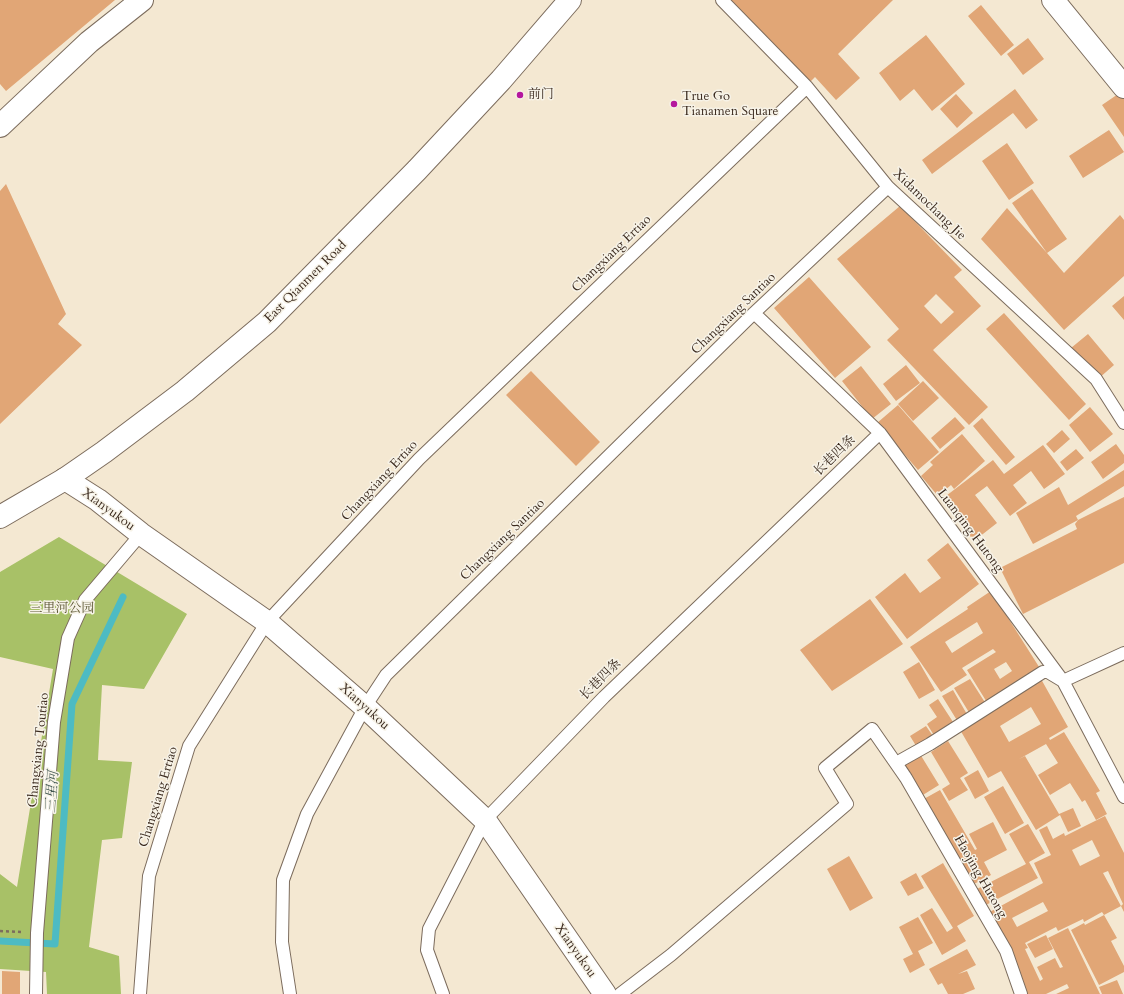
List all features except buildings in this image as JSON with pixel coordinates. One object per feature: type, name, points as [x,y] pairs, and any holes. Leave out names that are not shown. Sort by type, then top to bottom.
[{"type":"street","points":[[0,126],[89,42],[142,0]]},
{"type":"street","name":"East Qianmen Road","points":[[0,517],[65,479],[185,392],[267,322],[417,170],[501,80],[570,0]]},
{"type":"street","points":[[1053,0],[1124,87]]},
{"type":"street","name":"Xianyukou","points":[[65,479],[98,500],[141,534],[267,622],[364,707],[485,820],[605,994]]},
{"type":"lane","name":"Xidamochang Jie","points":[[722,0],[807,87],[888,187],[1096,379],[1124,423]]},
{"type":"lane","name":"Changxiang Ertiao","points":[[140,994],[149,876],[189,746],[267,622],[419,459],[807,87]]},
{"type":"lane","name":"Changxiang Santiao","points":[[290,994],[282,942],[283,880],[307,814],[364,707],[386,675],[754,313],[888,187]]},
{"type":"lane","name":"Luanqing Hutong","points":[[754,313],[880,433],[1064,681],[1124,797]]},
{"type":"lane","name":"长巷四条","points":[[443,994],[427,950],[429,930],[485,820],[604,696],[880,433]]},
{"type":"lane","name":"Changxiang Toutiao","points":[[36,994],[37,933],[54,722],[68,638],[85,600],[141,534]]},
{"type":"lane","points":[[906,778],[896,763],[970,720],[1043,672],[1048,672],[1064,681],[1124,653]]},
{"type":"lane","points":[[620,994],[670,955],[847,804],[825,768],[872,729],[906,778]]},
{"type":"lane","name":"Haojing Hutong","points":[[906,778],[1006,951],[1021,994]]},
{"type":"green space","name":"三里河公园","points":[[59,537],[187,614],[144,689],[102,685],[98,760],[132,762],[122,838],[102,840],[89,947],[119,956],[121,994],[47,994],[46,972],[0,969],[0,874],[17,887],[53,669],[0,657],[0,572]]},
{"type":"waterway","name":"三里河","points":[[0,941],[55,944],[72,704],[123,597]]},
{"type":"place","name":"前门","points":[[520,95]]},
{"type":"place","name":"True Go Tianamen Square","points":[[674,104]]}]
